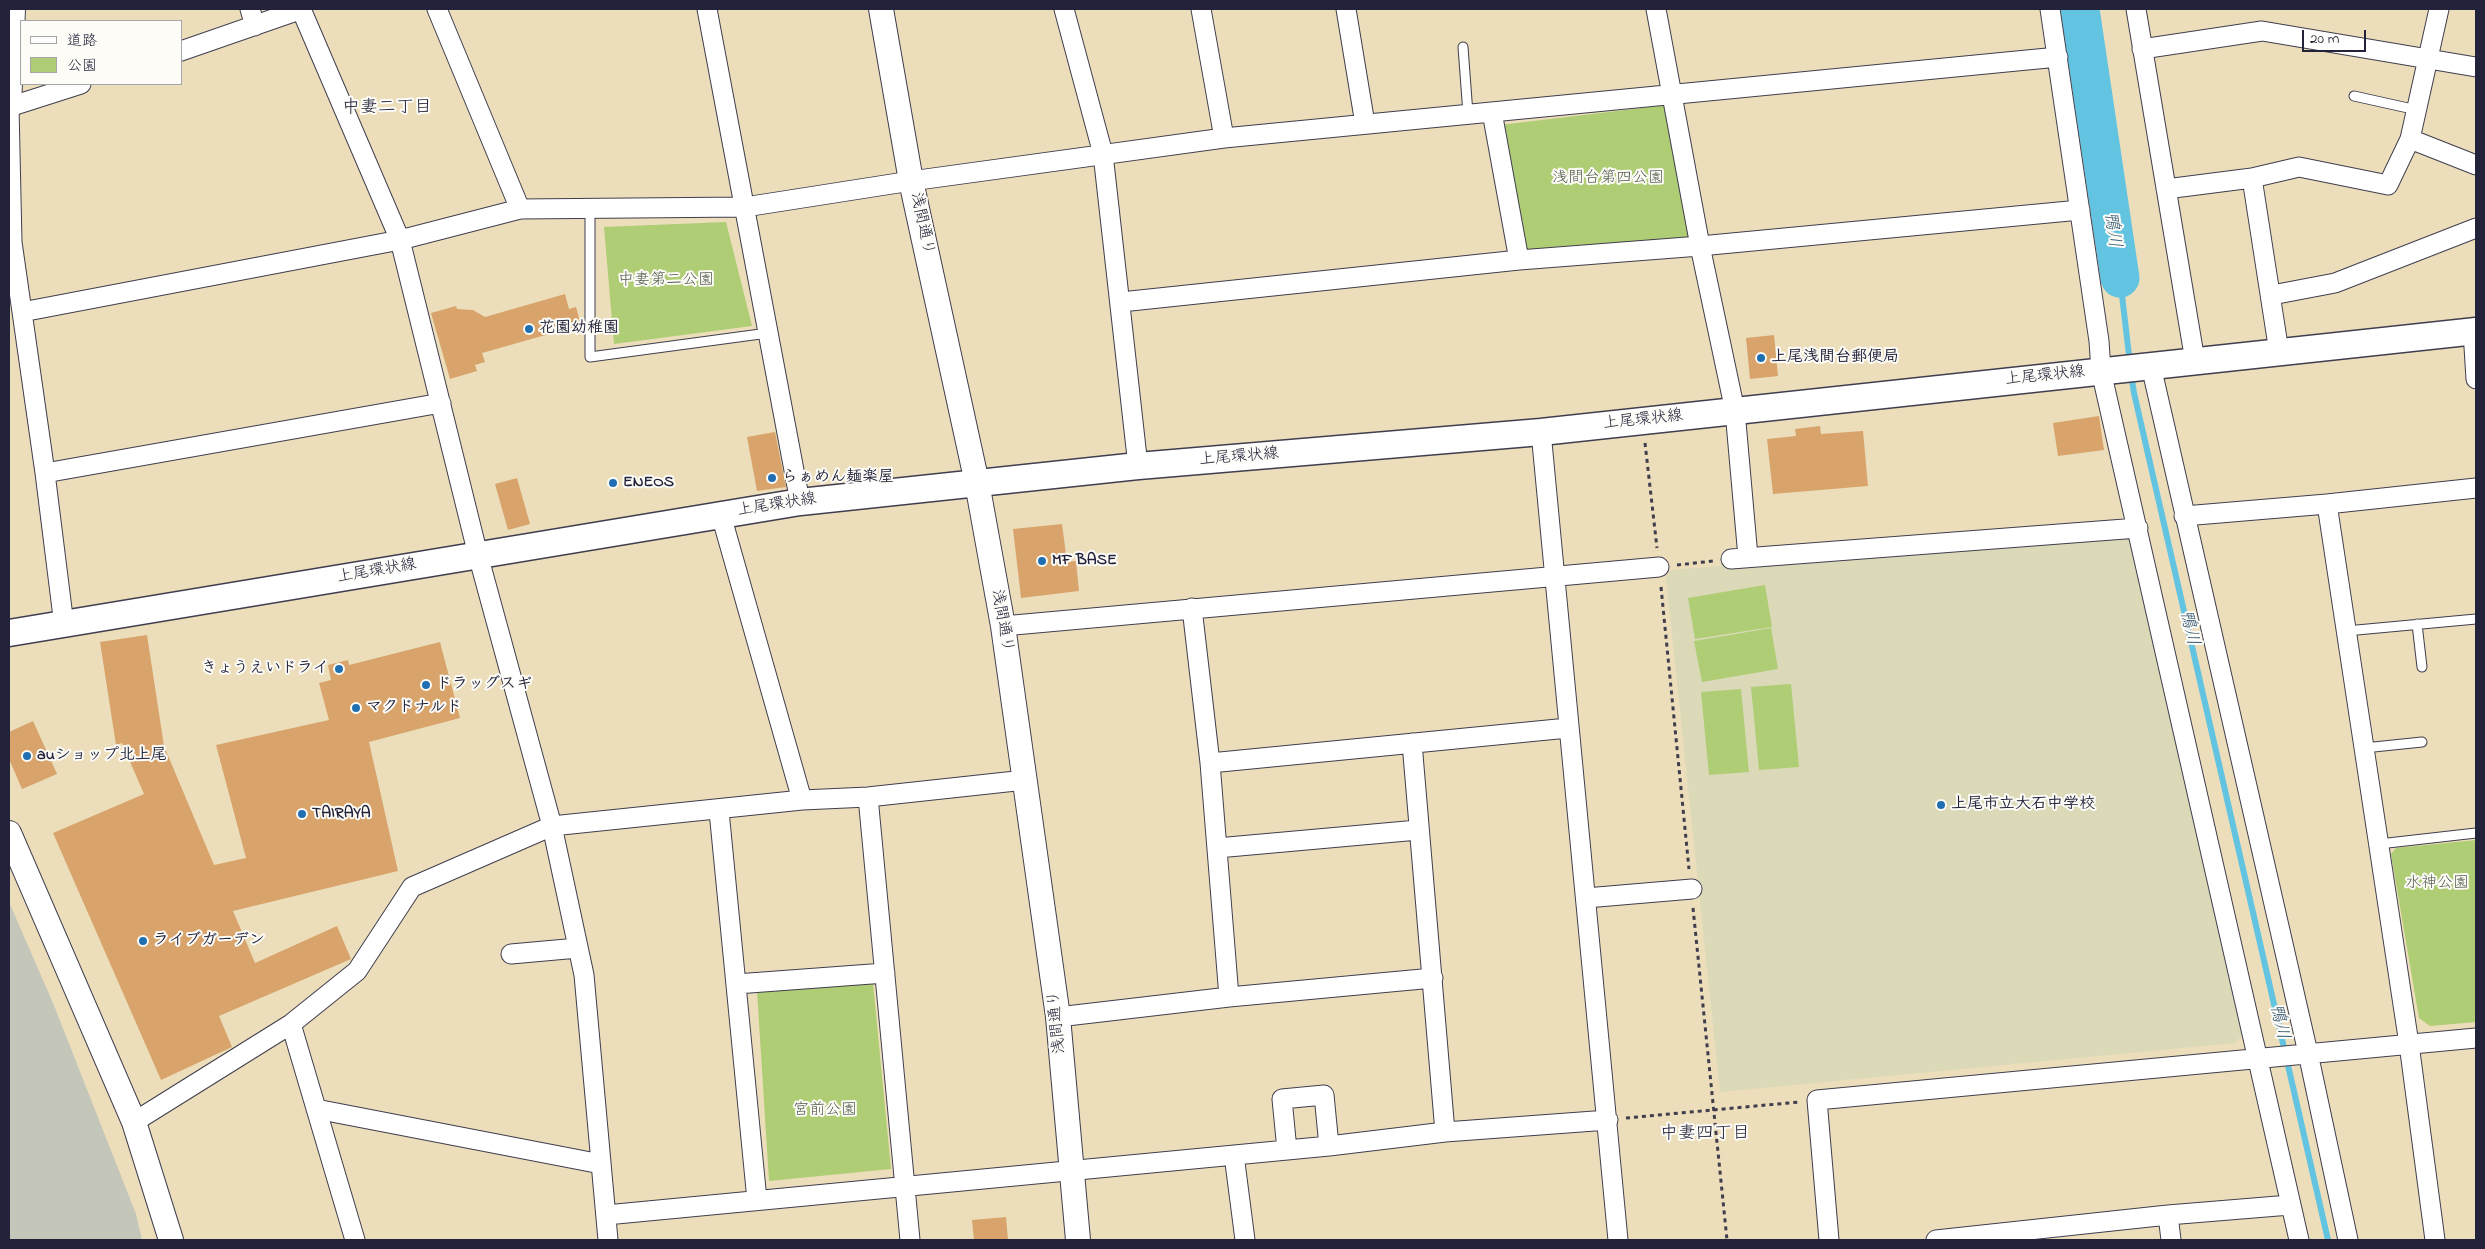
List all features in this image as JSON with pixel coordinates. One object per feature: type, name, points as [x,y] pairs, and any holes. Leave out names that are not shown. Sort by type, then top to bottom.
[{"type":"main road","name":"上尾環状線","points":[[9,633],[800,502],[1138,466],[1541,432],[2475,331]]},
{"type":"street","points":[[13,9],[9,107],[12,242],[46,473],[64,625]]},
{"type":"street","points":[[182,51],[253,18],[302,9],[400,240],[478,556],[552,826],[584,975],[608,1240]]},
{"type":"street","points":[[437,9],[520,209]]},
{"type":"street","points":[[707,9],[800,502]]},
{"type":"street","name":"浅間通り","points":[[881,9],[911,181],[977,483],[1003,626],[1058,1017],[1078,1240]]},
{"type":"street","points":[[1064,9],[1103,154],[1138,466]]},
{"type":"street","points":[[1201,9],[1224,138]]},
{"type":"street","points":[[1346,9],[1365,124]]},
{"type":"street","points":[[1656,9],[1700,246],[1735,411],[1739,558],[2138,528]]},
{"type":"street","points":[[2050,9],[2099,340],[2101,371],[2299,1240]]},
{"type":"street","points":[[2136,9],[2195,361]]},
{"type":"street","points":[[2166,189],[2252,178],[2299,167],[2388,185],[2410,139],[2439,9]]},
{"type":"street","points":[[2142,49],[2262,31],[2427,58],[2476,68]]},
{"type":"street","points":[[22,312],[400,240],[520,209],[744,206],[1224,138],[1672,96],[2058,57]]},
{"type":"street","points":[[9,107],[78,85]]},
{"type":"street","points":[[1492,112],[1519,260]]},
{"type":"street","points":[[2410,139],[2476,165]]},
{"type":"street","points":[[2252,178],[2272,295],[2279,352]]},
{"type":"street","points":[[1121,302],[1519,260],[1700,246],[2080,210]]},
{"type":"street","points":[[2272,295],[2335,283],[2476,228]]},
{"type":"street","points":[[2475,331],[2476,378]]},
{"type":"street","points":[[2151,366],[2308,1053],[2348,1240]]},
{"type":"street","points":[[46,473],[441,403]]},
{"type":"street","points":[[1541,432],[1618,1240]]},
{"type":"street","points":[[2184,516],[2327,504],[2476,488]]},
{"type":"street","points":[[2327,504],[2409,1044],[2435,1240]]},
{"type":"street","points":[[721,515],[802,800]]},
{"type":"street","points":[[1003,626],[1659,567]]},
{"type":"street","points":[[1192,608],[1210,763],[1228,998]]},
{"type":"street","points":[[1210,763],[1568,728]]},
{"type":"street","points":[[1412,743],[1445,1132]]},
{"type":"street","points":[[134,1122],[291,1024],[357,971],[412,887],[552,826],[719,811],[802,800],[868,797],[1026,780]]},
{"type":"street","points":[[868,797],[910,1240]]},
{"type":"street","points":[[719,811],[757,1200]]},
{"type":"street","points":[[1217,848],[1418,830]]},
{"type":"street","points":[[9,833],[134,1122],[171,1240]]},
{"type":"street","points":[[1586,898],[1692,889]]},
{"type":"street","points":[[511,954],[578,948]]},
{"type":"street","points":[[736,984],[885,973]]},
{"type":"street","points":[[1058,1017],[1433,978]]},
{"type":"street","points":[[291,1024],[355,1240]]},
{"type":"street","points":[[1829,1240],[1817,1100],[2476,1038]]},
{"type":"street","points":[[1287,1150],[1282,1099],[1324,1095],[1329,1146]]},
{"type":"street","points":[[316,1109],[601,1164]]},
{"type":"street","points":[[606,1215],[1329,1146],[1445,1132],[1608,1120]]},
{"type":"street","points":[[1234,1155],[1244,1240]]},
{"type":"street","points":[[1936,1240],[2290,1205]]},
{"type":"street","points":[[2168,1216],[2171,1240]]},
{"type":"lane","points":[[1463,47],[1468,114]]},
{"type":"lane","points":[[2354,96],[2416,110]]},
{"type":"lane","points":[[590,208],[590,357],[768,333]]},
{"type":"lane","points":[[2346,631],[2476,619]]},
{"type":"lane","points":[[2417,624],[2422,667]]},
{"type":"lane","points":[[2364,748],[2422,742]]},
{"type":"lane","points":[[2378,844],[2476,833]]},
{"type":"path","points":[[1644,434],[1727,1240]]},
{"type":"path","points":[[1659,567],[1739,558]]},
{"type":"path","points":[[1608,1120],[1817,1100]]},
{"type":"shaded area","name":"上尾市立大石中学校","points":[[2122,532],[2130,536],[2244,1033],[2235,1043],[1720,1092],[1666,577],[1671,570]]},
{"type":"shaded area","points":[[9,902],[53,1003],[136,1214],[142,1240],[9,1240]]},
{"type":"green space","name":"浅間台第四公園","points":[[1667,105],[1690,239],[1524,255],[1500,125]]},
{"type":"green space","name":"中妻第二公園","points":[[726,222],[752,326],[614,344],[604,227]]},
{"type":"green space","points":[[1765,585],[1772,627],[1695,639],[1688,598]]},
{"type":"green space","points":[[1771,628],[1778,669],[1702,682],[1694,641]]},
{"type":"green space","points":[[1791,684],[1799,767],[1759,770],[1751,687]]},
{"type":"green space","points":[[1741,689],[1749,772],[1709,775],[1701,692]]},
{"type":"green space","name":"水神公園","points":[[2476,840],[2476,1022],[2430,1026],[2419,1018],[2391,854],[2396,848]]},
{"type":"green space","name":"宮前公園","points":[[873,983],[891,1169],[769,1181],[757,991]]},
{"type":"building","points":[[565,294],[569,309],[576,307],[581,325],[482,353],[485,362],[475,365],[477,371],[450,379],[431,313],[456,306],[457,309],[473,310],[485,317]]},
{"type":"building","points":[[1774,335],[1778,376],[1750,379],[1746,338]]},
{"type":"building","points":[[2099,416],[2104,450],[2058,456],[2053,423]]},
{"type":"building","points":[[1820,426],[1821,434],[1863,431],[1868,486],[1773,494],[1767,439],[1796,436],[1795,429]]},
{"type":"building","points":[[775,432],[786,487],[757,491],[747,437]]},
{"type":"building","points":[[517,478],[530,524],[508,530],[495,484]]},
{"type":"building","points":[[1062,524],[1067,562],[1076,561],[1079,591],[1021,598],[1013,529]]},
{"type":"building","points":[[147,635],[164,746],[214,865],[246,858],[216,745],[329,720],[319,683],[331,680],[328,665],[348,660],[349,665],[440,642],[460,718],[369,742],[398,871],[233,911],[255,963],[337,926],[351,959],[219,1016],[232,1047],[161,1080],[53,833],[144,794],[122,743],[116,745],[100,642]]},
{"type":"building","points":[[33,721],[57,774],[22,789],[9,759],[9,732]]},
{"type":"building","points":[[1006,1217],[1008,1240],[974,1240],[972,1220]]},
{"type":"waterway","name":"鴨川","points":[[2080,9],[2120,278]]},
{"type":"waterway","name":"鴨川","points":[[2120,278],[2130,364]]},
{"type":"waterway","name":"鴨川","points":[[2131,374],[2328,1240]]},
{"type":"place","name":"花園幼稚園","points":[[529,329]]},
{"type":"place","name":"上尾浅間台郵便局","points":[[1761,358]]},
{"type":"place","name":"らぁめん麺楽屋","points":[[772,478]]},
{"type":"place","name":"ENEOS","points":[[613,483]]},
{"type":"place","name":"MF BASE","points":[[1042,561]]},
{"type":"place","name":"きょうえいドライ","points":[[339,669]]},
{"type":"place","name":"ドラッグスギ","points":[[426,685]]},
{"type":"place","name":"マクドナルド","points":[[356,708]]},
{"type":"place","name":"auショップ北上尾","points":[[27,756]]},
{"type":"place","name":"上尾市立大石中学校","points":[[1941,805]]},
{"type":"place","name":"TAIRAYA","points":[[302,814]]},
{"type":"place","name":"ライブガーデン","points":[[143,941]]},
{"type":"district","name":"中妻二丁目","points":[[387,109]]},
{"type":"district","name":"中妻四丁目","points":[[1705,1135]]}]
